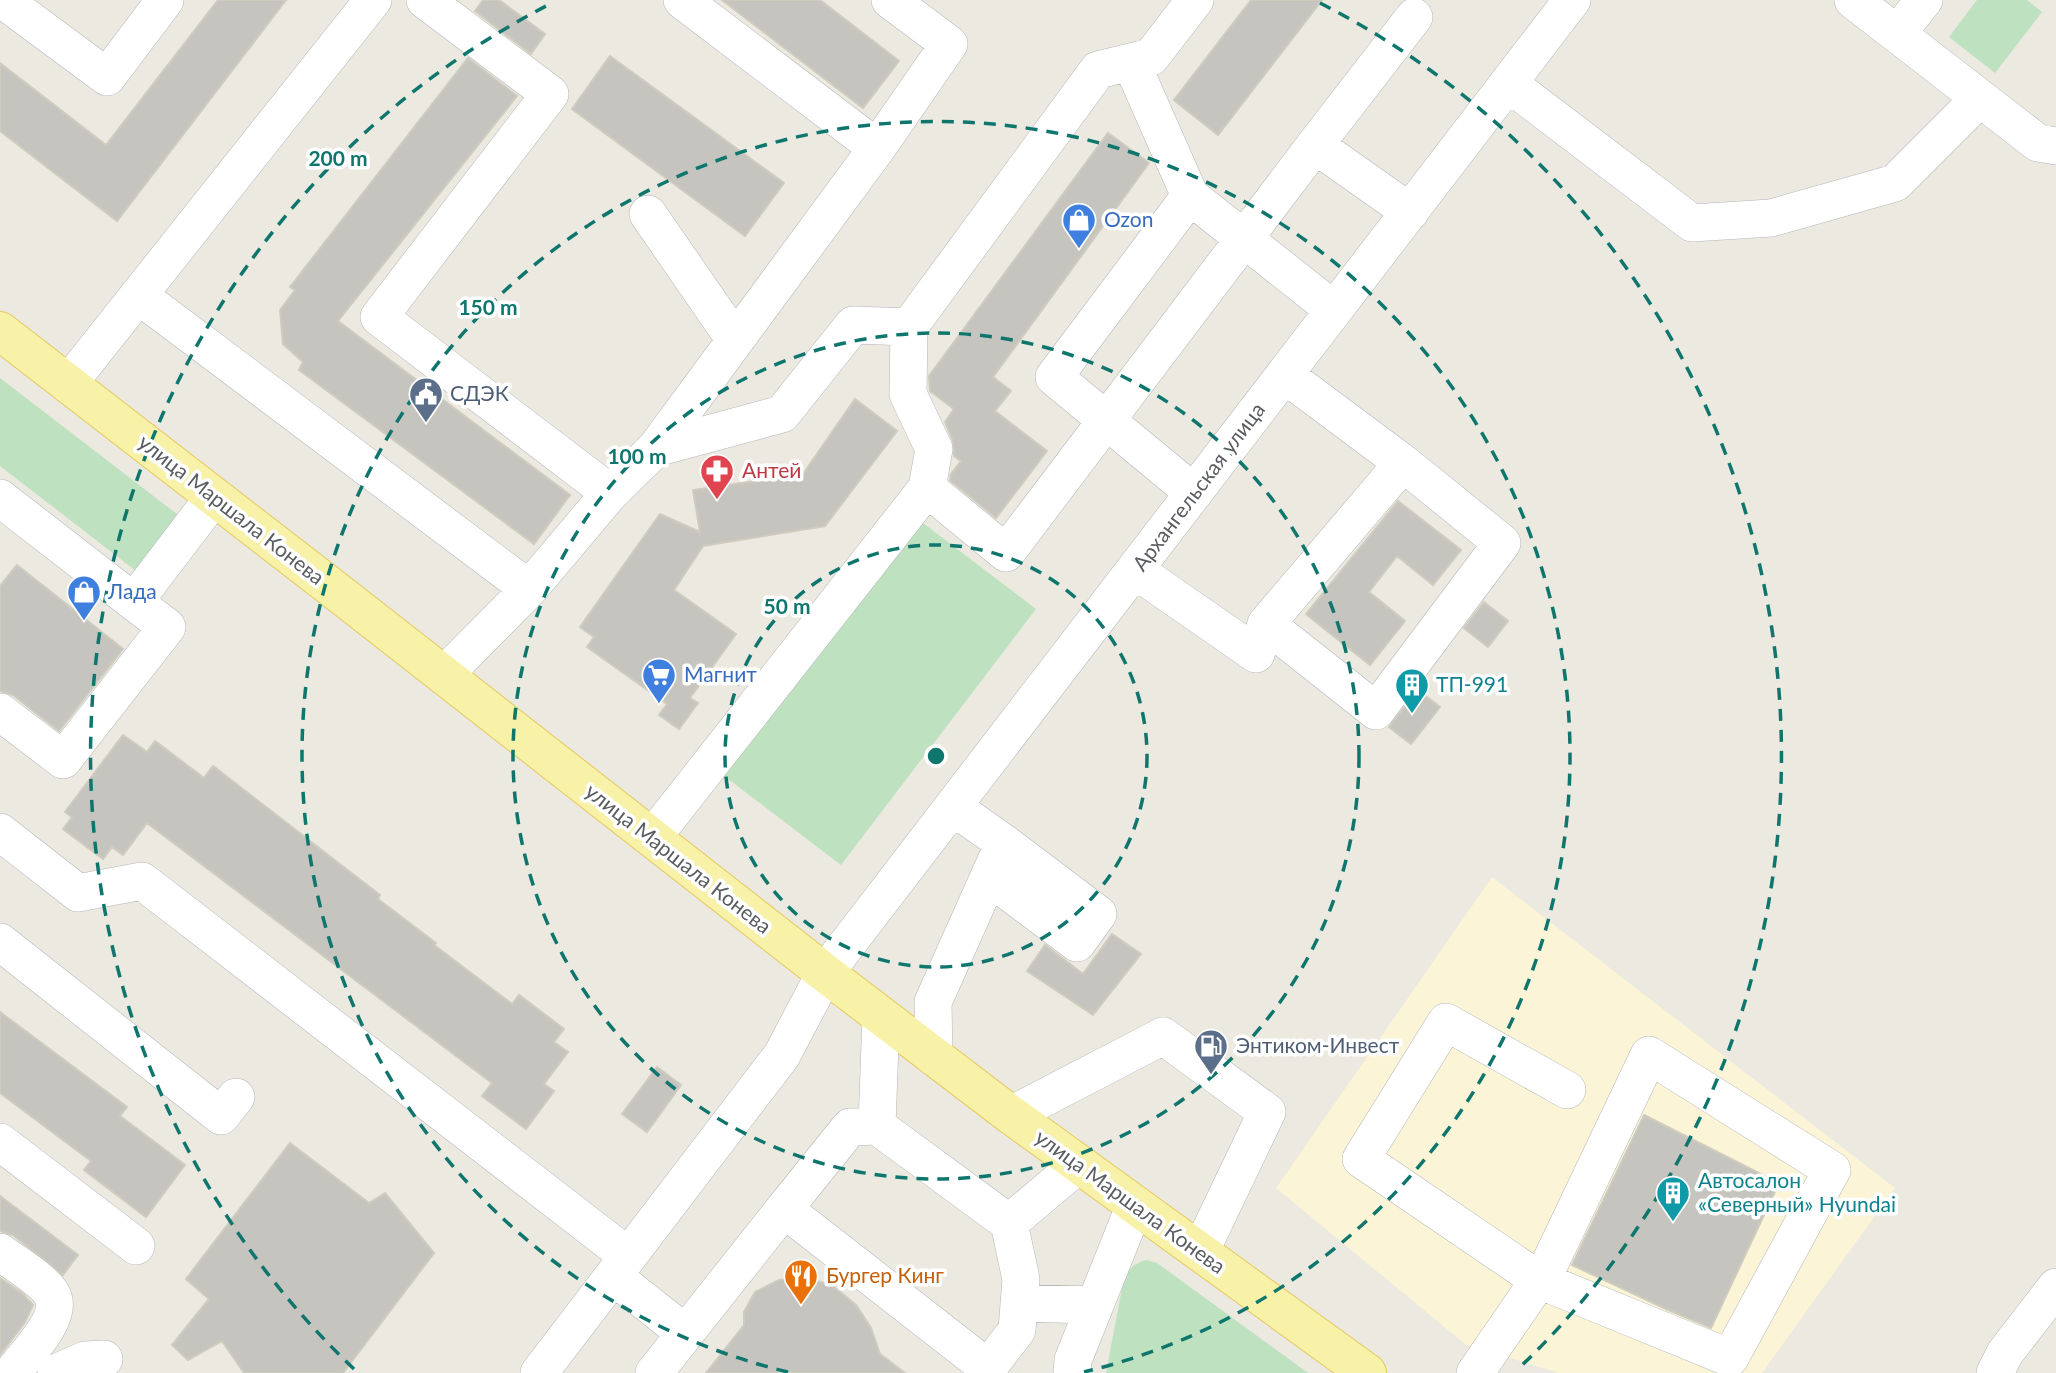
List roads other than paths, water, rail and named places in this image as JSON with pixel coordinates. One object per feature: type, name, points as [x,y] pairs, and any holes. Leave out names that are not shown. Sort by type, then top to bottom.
[{"type":"main road","name":"улица Маршала Конева","points":[[0,331],[825,974],[1011,1115],[1367,1373]]},
{"type":"street","points":[[3,0],[107,77],[165,0]]},
{"type":"street","points":[[68,384],[373,0]]},
{"type":"street","points":[[425,0],[550,93],[379,317],[610,493]]},
{"type":"street","points":[[681,0],[877,148]]},
{"type":"street","points":[[444,675],[529,589],[610,493],[656,447],[877,148],[949,44],[890,0]]},
{"type":"street","points":[[652,838],[926,488],[934,449],[908,394],[909,327],[1098,70],[1152,58],[1195,0]]},
{"type":"street","name":"Архангельская улица","points":[[539,1373],[782,1055],[825,974],[1572,0]]},
{"type":"street","points":[[1853,0],[2038,143],[2056,146]]},
{"type":"street","points":[[1897,34],[1924,0]]},
{"type":"street","points":[[926,488],[1006,554],[1414,17]]},
{"type":"street","points":[[1131,62],[1189,196],[1334,310]]},
{"type":"street","points":[[1508,83],[1692,223],[1771,218],[1895,184],[1980,98]]},
{"type":"street","points":[[1315,145],[1410,212]]},
{"type":"street","points":[[1189,196],[1055,377],[1194,493]]},
{"type":"street","points":[[648,214],[735,340]]},
{"type":"street","points":[[138,295],[529,589]]},
{"type":"street","points":[[656,447],[782,414],[853,325],[909,327]]},
{"type":"street","points":[[1266,624],[1376,711],[1502,543],[1403,463],[1284,374]]},
{"type":"street","points":[[1135,570],[1256,654],[1266,624],[1403,463]]},
{"type":"street","points":[[134,602],[214,497]]},
{"type":"street","points":[[0,498],[167,627],[63,760],[0,712]]},
{"type":"street","points":[[953,807],[1098,914],[1077,943],[989,877]]},
{"type":"street","points":[[0,832],[78,893],[142,881],[621,1266],[685,1333]]},
{"type":"street","points":[[934,1057],[933,1002],[1004,843]]},
{"type":"street","points":[[0,942],[221,1116],[236,1097]]},
{"type":"street","points":[[877,1126],[881,1016]]},
{"type":"street","points":[[1475,1373],[1539,1280],[1553,1257],[1649,1055],[1832,1170],[1730,1358],[1539,1280],[1361,1159],[1446,1022],[1567,1090]]},
{"type":"street","points":[[1011,1115],[1163,1036],[1267,1112],[1200,1252]]},
{"type":"street","points":[[654,1373],[685,1333],[784,1209],[850,1127],[877,1126],[1009,1223],[1021,1279],[1017,1330],[986,1370],[784,1209]]},
{"type":"street","points":[[0,1143],[136,1246]]},
{"type":"street","points":[[1009,1223],[1079,1164]]},
{"type":"street","points":[[1069,1369],[1135,1205]]},
{"type":"street","points":[[0,1252],[49,1290],[55,1307],[51,1322],[13,1373],[0,1362]]},
{"type":"street","points":[[1995,1373],[2005,1353],[2056,1287]]},
{"type":"street","points":[[1019,1303],[1094,1305]]},
{"type":"street","points":[[56,1373],[85,1360],[104,1359]]},
{"type":"place","name":"Ozon","points":[[1079,250]]},
{"type":"place","name":"СДЭК","points":[[426,424]]},
{"type":"place","name":"Антей","points":[[717,501]]},
{"type":"place","name":"Лада","points":[[84,622]]},
{"type":"place","name":"Магнит","points":[[659,705]]},
{"type":"place","name":"ТП-991","points":[[1412,715]]},
{"type":"place","name":"Энтиком-Инвест","points":[[1211,1076]]},
{"type":"place","name":"Автосалон «Северный» Hyundai","points":[[1673,1223]]},
{"type":"place","name":"Бургер Кинг","points":[[801,1306]]}]
